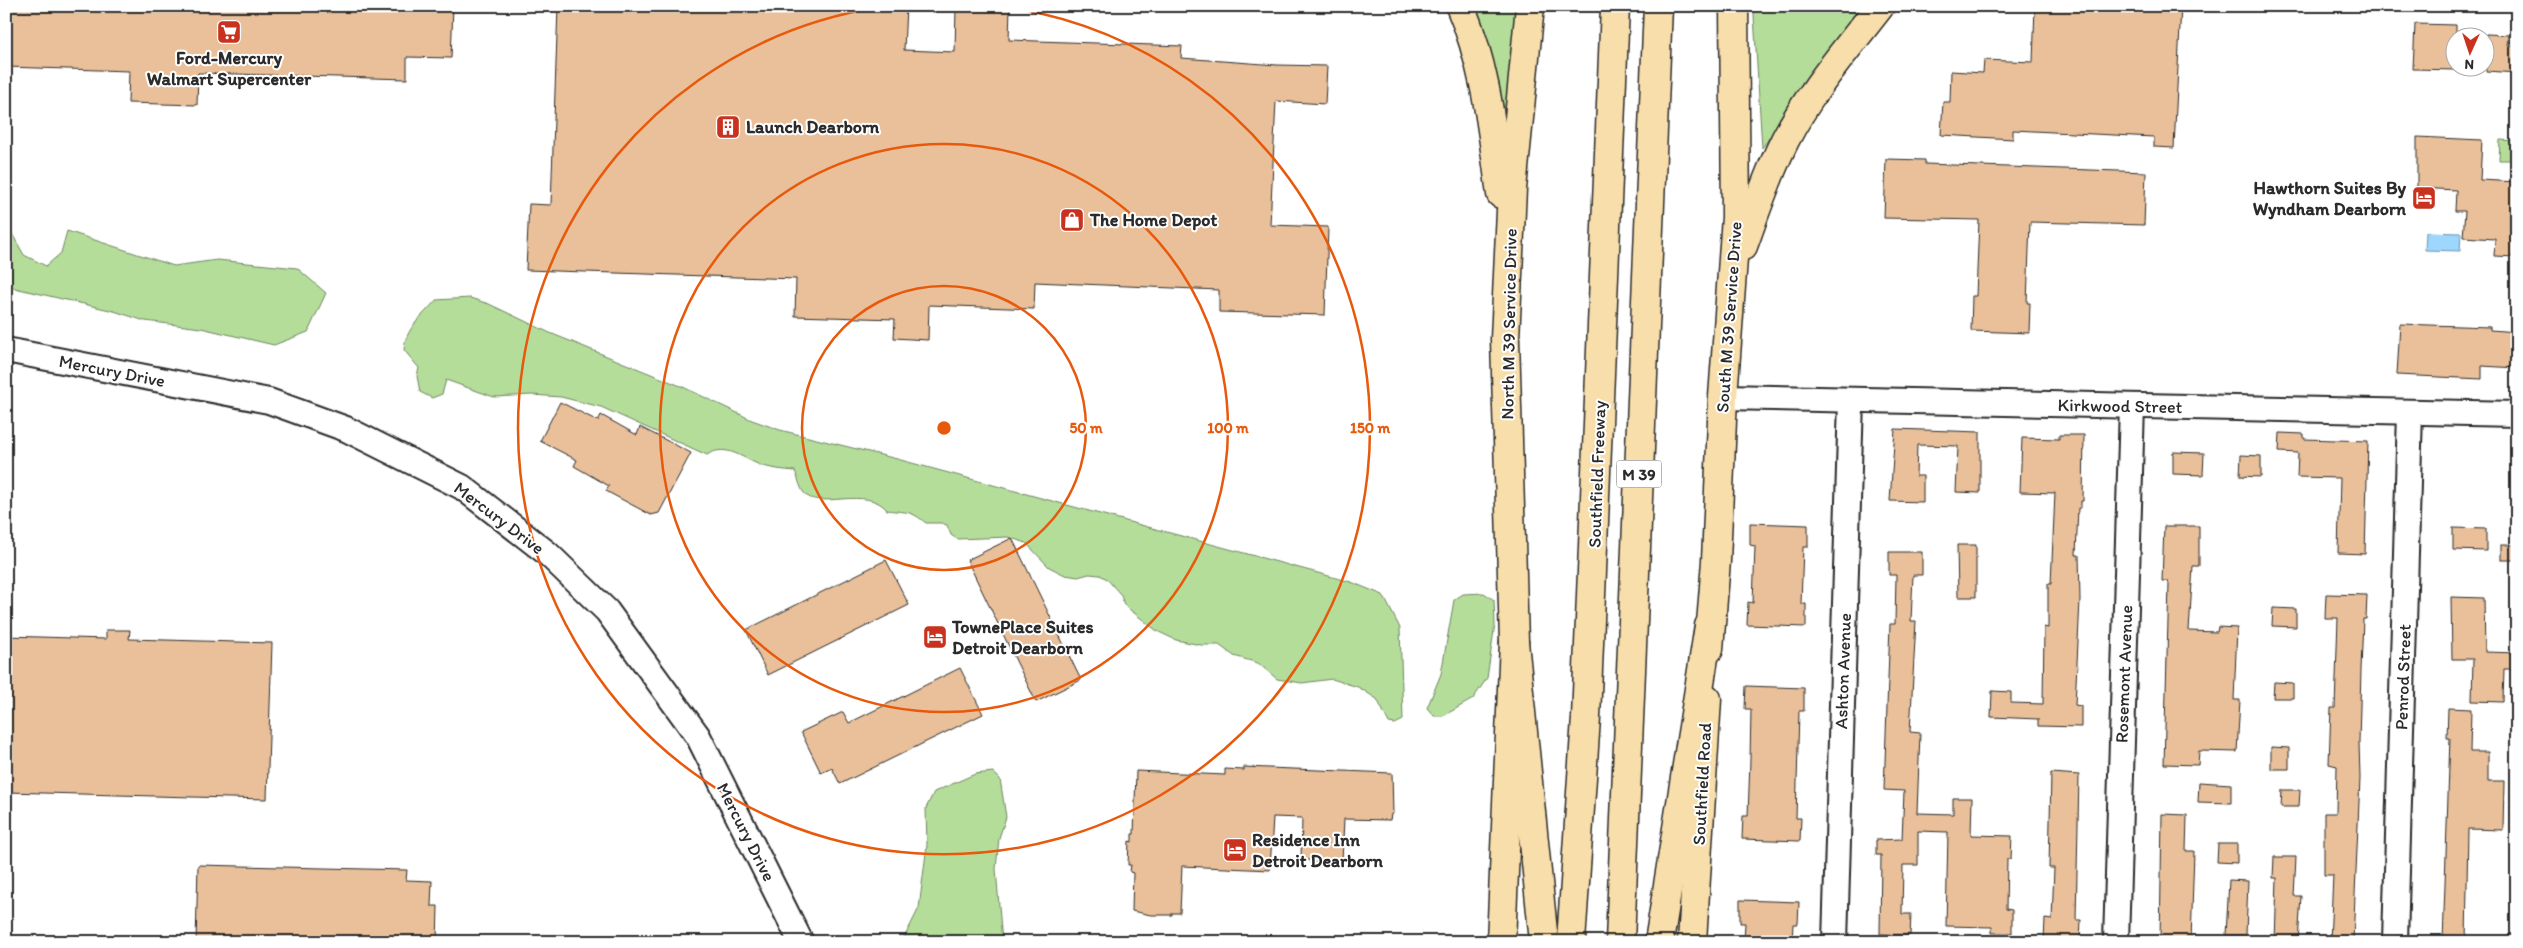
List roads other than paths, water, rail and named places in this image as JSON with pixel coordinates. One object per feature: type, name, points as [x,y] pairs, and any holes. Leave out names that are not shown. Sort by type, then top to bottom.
[{"type":"main road","points":[[1460,6],[1475,46],[1487,93],[1501,195],[1505,339]]},
{"type":"main road","name":"North M 39 Service Drive","points":[[1514,642],[1505,339],[1512,189],[1530,6]]},
{"type":"main road","name":"Southfield Freeway","points":[[1571,942],[1586,709],[1615,6]]},
{"type":"main road","name":"M 39","points":[[1620,942],[1658,6]]},
{"type":"main road","name":"South M 39 Service Drive","points":[[1710,626],[1716,561],[1723,397],[1736,217],[1734,6]]},
{"type":"main road","points":[[1731,299],[1743,246],[1765,184],[1785,140],[1805,106],[1880,6]]},
{"type":"main road","points":[[1659,942],[1710,626]]},
{"type":"main road","name":"Southfield Road","points":[[1692,942],[1705,749],[1710,626]]},
{"type":"main road","points":[[1501,942],[1514,642]]},
{"type":"main road","points":[[1514,642],[1544,942]]},
{"type":"street","name":"Mercury Drive","points":[[6,350],[269,401],[346,429],[462,487],[548,552],[607,612],[698,736],[801,942]]},
{"type":"street","name":"Kirkwood Street","points":[[1723,397],[2517,414]]},
{"type":"street","name":"Ashton Avenue","points":[[1835,942],[1851,400]]},
{"type":"street","name":"Rosemont Avenue","points":[[2116,942],[2132,406]]},
{"type":"street","name":"Penrod Street","points":[[2396,942],[2410,412]]},
{"type":"water","points":[[2426,232],[2461,233],[2460,251],[2425,250]]},
{"type":"place","name":"Ford-Mercury Walmart Supercenter","points":[[229,32]]},
{"type":"place","name":"Launch Dearborn","points":[[728,127]]},
{"type":"place","name":"Hawthorn Suites By Wyndham Dearborn","points":[[2424,198]]},
{"type":"place","name":"The Home Depot","points":[[1072,220]]},
{"type":"place","name":"TownePlace Suites Detroit Dearborn","points":[[935,637]]},
{"type":"place","name":"Residence Inn Detroit Dearborn","points":[[1235,850]]}]
